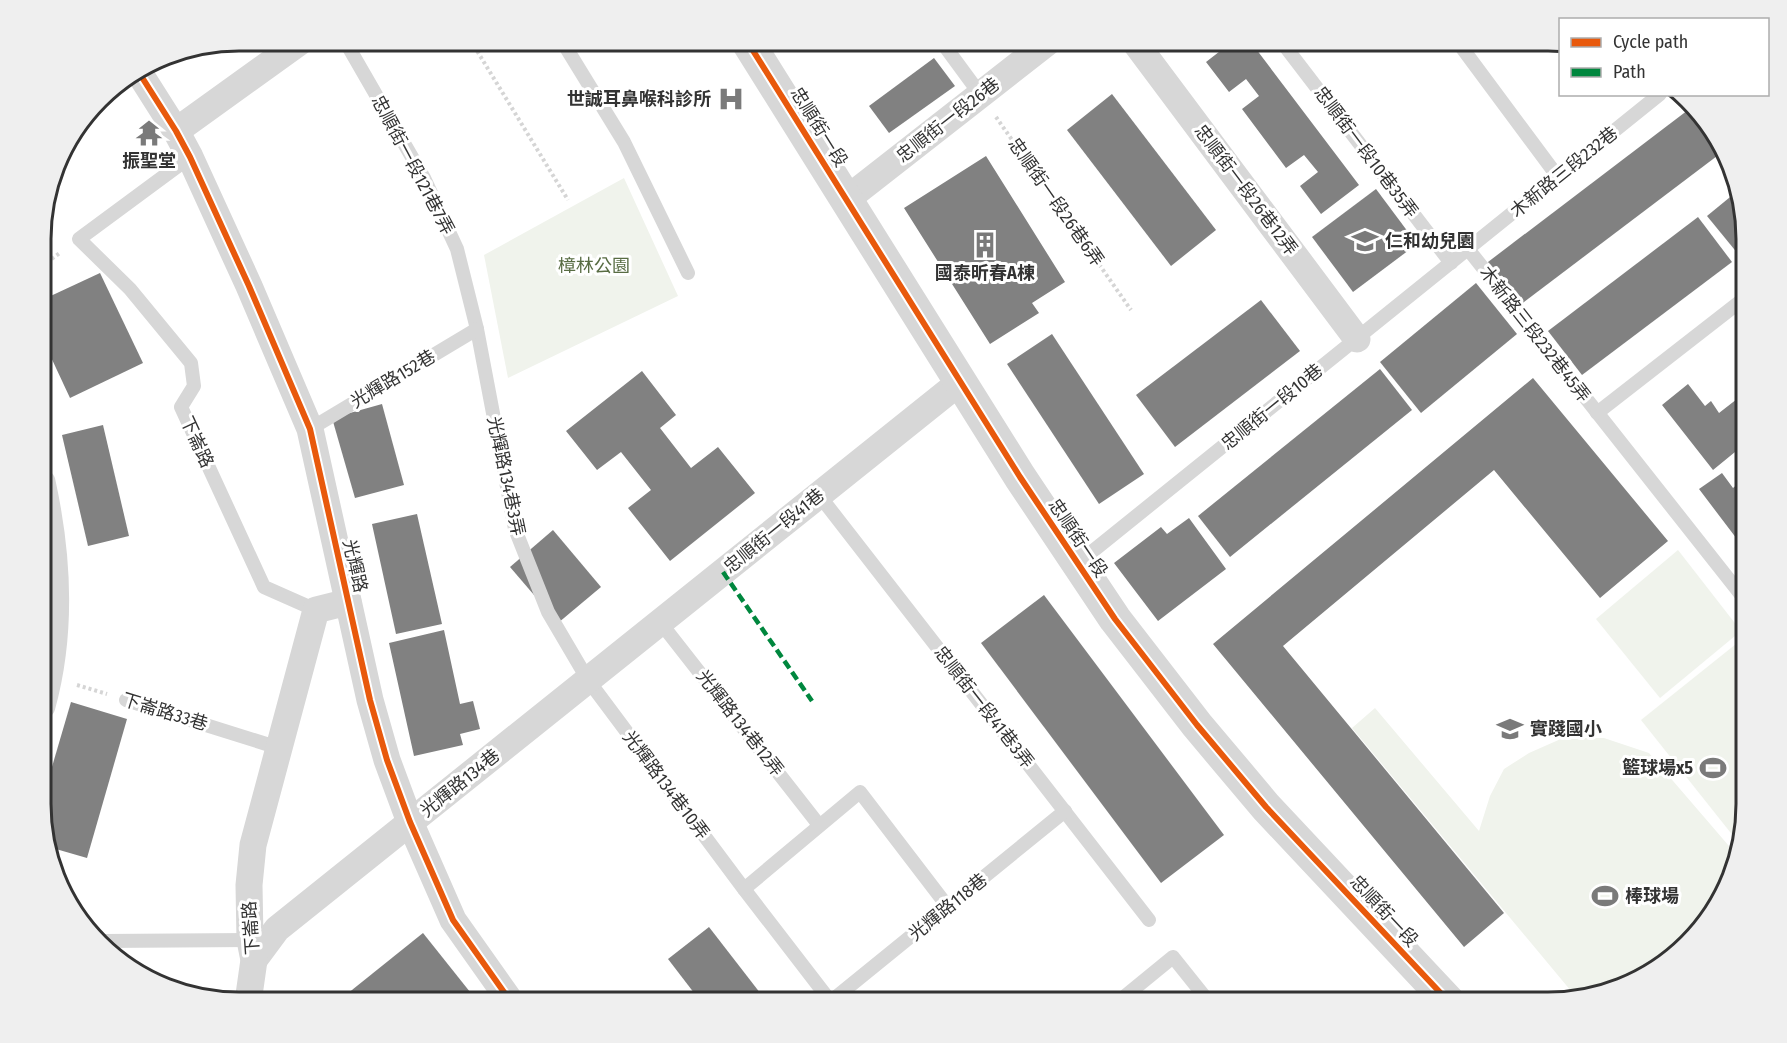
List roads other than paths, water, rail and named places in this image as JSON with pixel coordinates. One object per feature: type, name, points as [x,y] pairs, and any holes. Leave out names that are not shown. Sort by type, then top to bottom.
[{"type":"street","points":[[176,131],[286,51]]},
{"type":"street","name":"忠順街一段","points":[[754,51],[1076,564],[1152,669],[1251,789],[1440,992]]},
{"type":"street","name":"忠順街一段26巷","points":[[847,199],[1035,51]]},
{"type":"street","name":"忠順街一段26巷12弄","points":[[1142,51],[1357,339]]},
{"type":"street","name":"光輝路","points":[[142,78],[190,157],[249,285],[310,429],[370,700],[387,760],[410,822],[453,920],[504,992]]},
{"type":"street","name":"忠順街一段41巷","points":[[588,680],[960,382]]},
{"type":"street","points":[[51,535],[54,553],[55,615],[51,665]]},
{"type":"street","points":[[316,610],[348,602]]},
{"type":"street","name":"下崙路","points":[[249,992],[252,950],[249,885],[254,845],[316,610]]},
{"type":"street","name":"光輝路134巷","points":[[252,950],[588,680]]},
{"type":"lane","name":"忠順街一段121巷7弄","points":[[351,51],[424,178],[457,249],[477,329]]},
{"type":"lane","points":[[569,51],[624,142],[688,273]]},
{"type":"lane","points":[[949,51],[980,94]]},
{"type":"lane","name":"忠順街一段10巷35弄","points":[[1289,51],[1451,263]]},
{"type":"lane","points":[[1465,51],[1558,177]]},
{"type":"lane","name":"木新路三段232巷","points":[[1468,249],[1657,96]]},
{"type":"lane","name":"下崙路","points":[[190,157],[79,239],[129,289],[191,363],[194,386],[181,407],[264,587],[316,610]]},
{"type":"lane","name":"忠順街一段10巷","points":[[1076,564],[1468,249]]},
{"type":"lane","name":"木新路三段232巷45弄","points":[[1468,249],[1598,413],[1736,305]]},
{"type":"lane","name":"光輝路152巷","points":[[310,429],[477,329]]},
{"type":"lane","name":"光輝路134巷3弄","points":[[477,329],[515,529],[548,612],[588,680]]},
{"type":"lane","points":[[1598,413],[1736,588]]},
{"type":"lane","name":"忠順街一段41巷3弄","points":[[819,495],[1149,920]]},
{"type":"lane","name":"光輝路134巷12弄","points":[[660,622],[819,825]]},
{"type":"lane","name":"光輝路134巷10弄","points":[[588,680],[823,992]]},
{"type":"lane","name":"下崙路33巷","points":[[126,700],[279,748]]},
{"type":"lane","points":[[744,889],[860,792],[948,907]]},
{"type":"lane","name":"光輝路118巷","points":[[843,992],[1065,811]]},
{"type":"lane","points":[[111,942],[252,950]]},
{"type":"lane","points":[[1130,992],[1173,957],[1201,992]]},
{"type":"place","name":"世誠耳鼻喉科診所","points":[[731,99]]},
{"type":"place","name":"振聖堂","points":[[149,133]]},
{"type":"place","name":"仁和幼兒園","points":[[1365,241]]},
{"type":"place","name":"國泰昕春A棟","points":[[985,245]]},
{"type":"place","name":"實踐國小","points":[[1510,729]]},
{"type":"place","name":"籃球場x5","points":[[1713,768]]},
{"type":"place","name":"棒球場","points":[[1605,896]]},
{"type":"park label","name":"樟林公園","points":[[594,266]]}]
